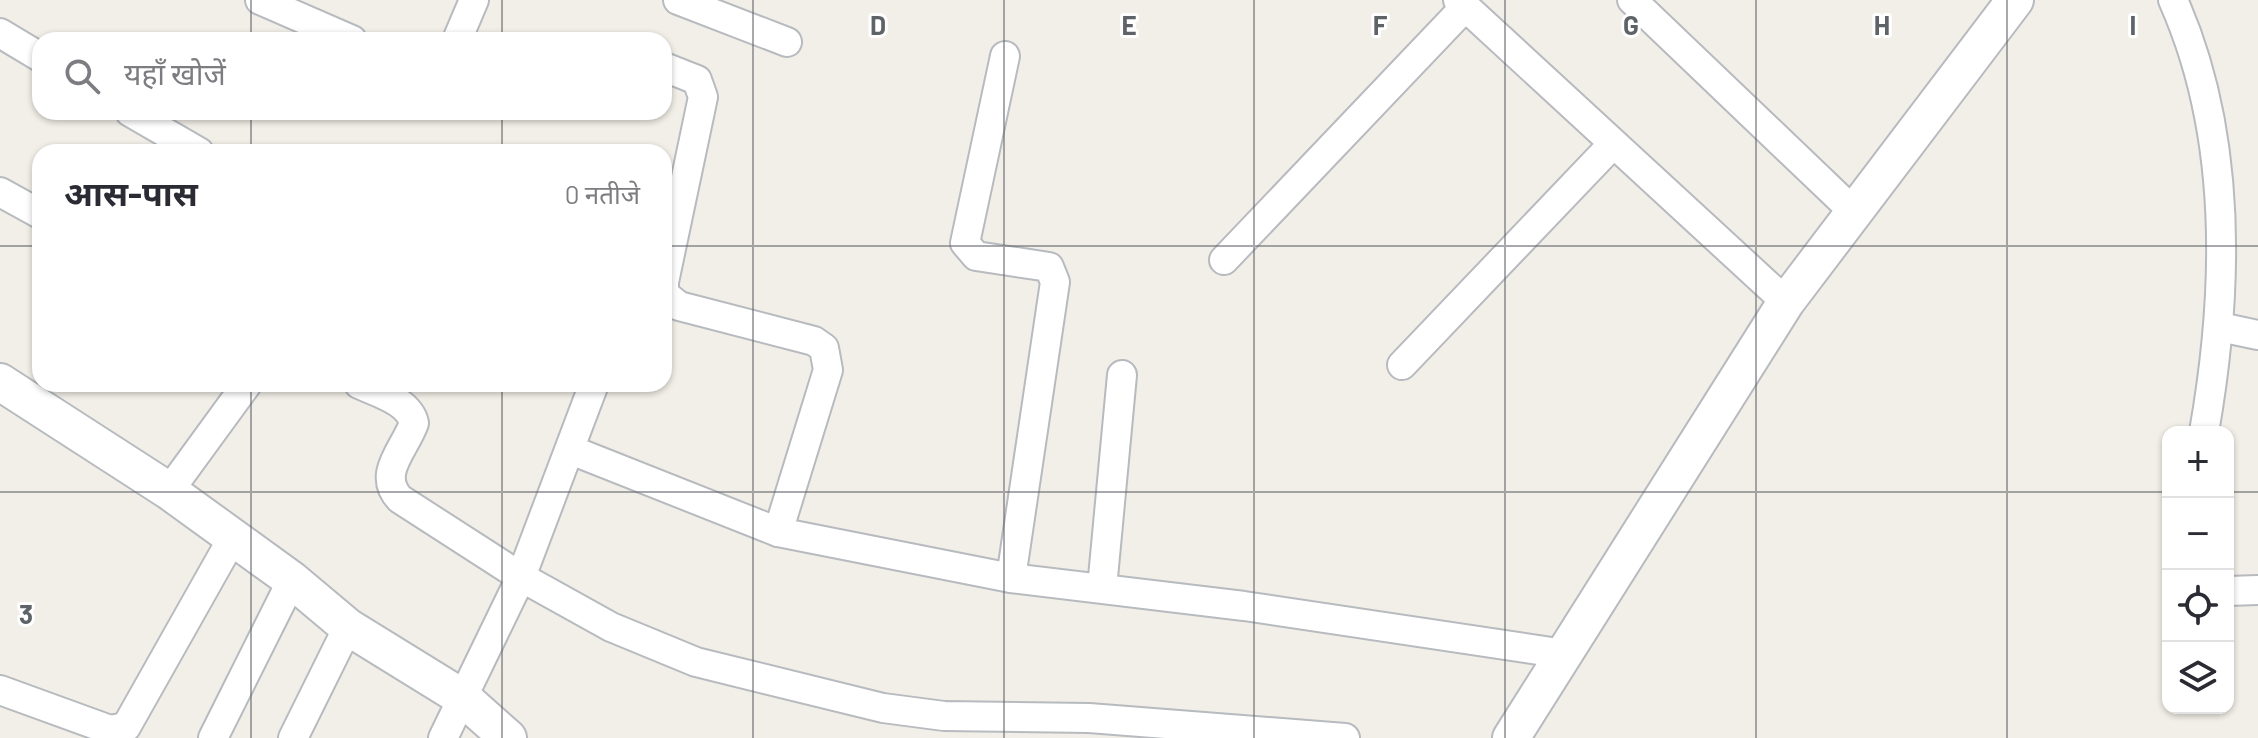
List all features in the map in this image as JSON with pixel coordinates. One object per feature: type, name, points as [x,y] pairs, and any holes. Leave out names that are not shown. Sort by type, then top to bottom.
[{"type":"street","points":[[260,0],[334,32]]},
{"type":"street","points":[[460,32],[474,0]]},
{"type":"street","points":[[678,0],[787,42]]},
{"type":"street","points":[[1632,0],[1854,212]]},
{"type":"street","points":[[1511,738],[1786,302],[2015,0]]},
{"type":"street","points":[[2173,0],[2196,56],[2215,137],[2220,327],[2205,426]]},
{"type":"street","points":[[1224,260],[1462,4],[1786,302]]},
{"type":"street","points":[[0,33],[32,52]]},
{"type":"street","points":[[1005,56],[965,243],[976,256],[1049,267],[1055,273],[1011,578]]},
{"type":"street","points":[[672,70],[697,80],[703,97],[672,245]]},
{"type":"street","points":[[144,120],[185,144]]},
{"type":"street","points":[[1402,365],[1612,145]]},
{"type":"street","points":[[0,192],[32,210]]},
{"type":"street","points":[[672,300],[679,306],[814,341],[824,348],[828,370],[778,532]]},
{"type":"street","points":[[2220,327],[2258,335]]},
{"type":"street","points":[[1102,588],[1122,375]]},
{"type":"street","points":[[0,382],[169,491],[292,580],[348,627],[463,698],[508,738]]},
{"type":"street","points":[[169,491],[241,392]]},
{"type":"street","points":[[375,392],[406,407],[412,415],[411,431],[391,470],[392,490],[521,577],[611,627],[696,662],[914,712],[944,716],[1087,728],[1345,738]]},
{"type":"street","points":[[443,738],[521,577],[591,392]]},
{"type":"street","points":[[571,450],[778,532],[1011,578],[1102,588],[1565,654]]},
{"type":"street","points":[[0,690],[110,730],[126,727],[232,539]]},
{"type":"street","points":[[213,738],[292,580]]},
{"type":"street","points":[[2234,591],[2258,590]]},
{"type":"street","points":[[293,738],[348,627]]}]
